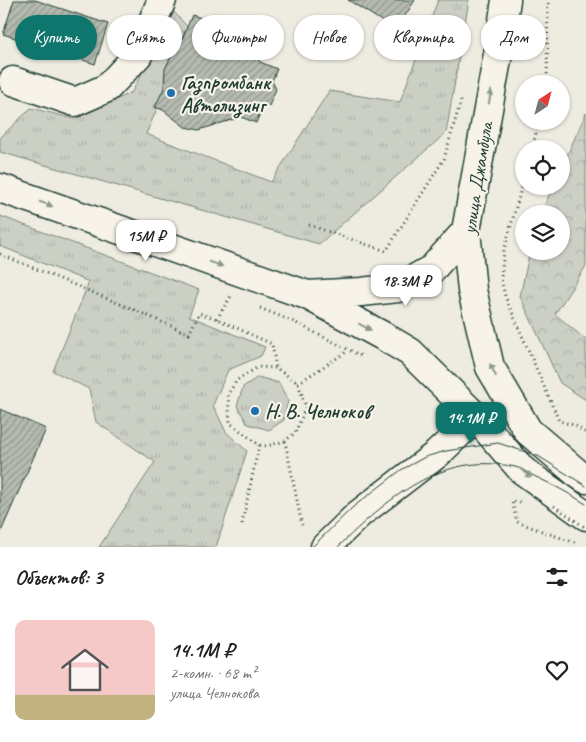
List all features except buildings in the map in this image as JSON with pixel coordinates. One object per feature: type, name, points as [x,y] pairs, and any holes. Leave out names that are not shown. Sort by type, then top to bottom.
[{"type":"main road","points":[[13,81],[75,102],[106,88],[138,55],[162,0]]},
{"type":"main road","name":"улица Джамбула","points":[[506,0],[466,231],[472,290],[490,367],[525,427],[581,476]]},
{"type":"main road","points":[[0,188],[307,295],[410,352],[476,417],[522,470],[557,502],[586,516]]},
{"type":"main road","points":[[307,295],[398,288],[432,269],[466,231]]},
{"type":"main road","points":[[476,417],[525,427]]},
{"type":"main road","points":[[325,547],[359,514],[437,454],[476,417]]},
{"type":"path","points":[[546,75],[548,0]]},
{"type":"path","points":[[309,225],[386,252],[444,159],[463,93]]},
{"type":"path","points":[[519,195],[504,251],[501,278],[505,296],[559,421],[574,425],[586,433]]},
{"type":"path","points":[[0,254],[189,334],[199,313],[217,319],[272,344],[276,368]]},
{"type":"path","points":[[217,319],[231,296],[240,300]]},
{"type":"path","points":[[258,308],[294,322]]},
{"type":"path","points":[[298,384],[348,350]]},
{"type":"path","points":[[258,367],[276,368],[298,384],[306,407],[295,433],[285,441],[267,446],[259,445],[230,423],[228,394],[237,380],[258,367]]},
{"type":"path","points":[[285,441],[302,525]]},
{"type":"path","points":[[242,524],[259,445]]},
{"type":"path","points":[[512,501],[517,522],[575,543]]},
{"type":"path","points":[[557,502],[586,528]]},
{"type":"green space","points":[[438,0],[469,0],[466,15],[432,15]]},
{"type":"green space","points":[[182,21],[191,31],[182,52]]},
{"type":"green space","points":[[149,60],[178,60],[146,134],[271,182],[329,91],[400,102],[416,60],[459,60],[446,133],[319,244],[0,152],[0,138],[31,108],[75,119],[132,92]]},
{"type":"green space","points":[[586,113],[586,266],[555,314],[586,340],[586,400],[560,383],[520,296],[528,260],[570,260],[570,205],[545,205],[549,195],[570,195],[570,149]]},
{"type":"green space","points":[[0,216],[199,290],[189,316],[265,347],[261,356],[228,370],[213,405],[226,432],[247,451],[216,547],[99,547],[155,462],[96,422],[89,389],[53,371],[89,282],[0,246]]},
{"type":"green space","points":[[258,377],[279,383],[288,401],[284,420],[269,430],[248,424],[237,406],[243,387]]},
{"type":"tram line","points":[[312,547],[353,507],[401,470],[425,457],[446,451],[498,443],[538,456],[586,486]]},
{"type":"tram line","points":[[338,547],[376,512],[417,483],[440,472],[463,466],[488,464],[521,469],[586,504]]},
{"type":"place","name":"Газпромбанк Автолизинг","points":[[171,93]]},
{"type":"place","name":"Н. В. Челноков","points":[[255,411]]}]
